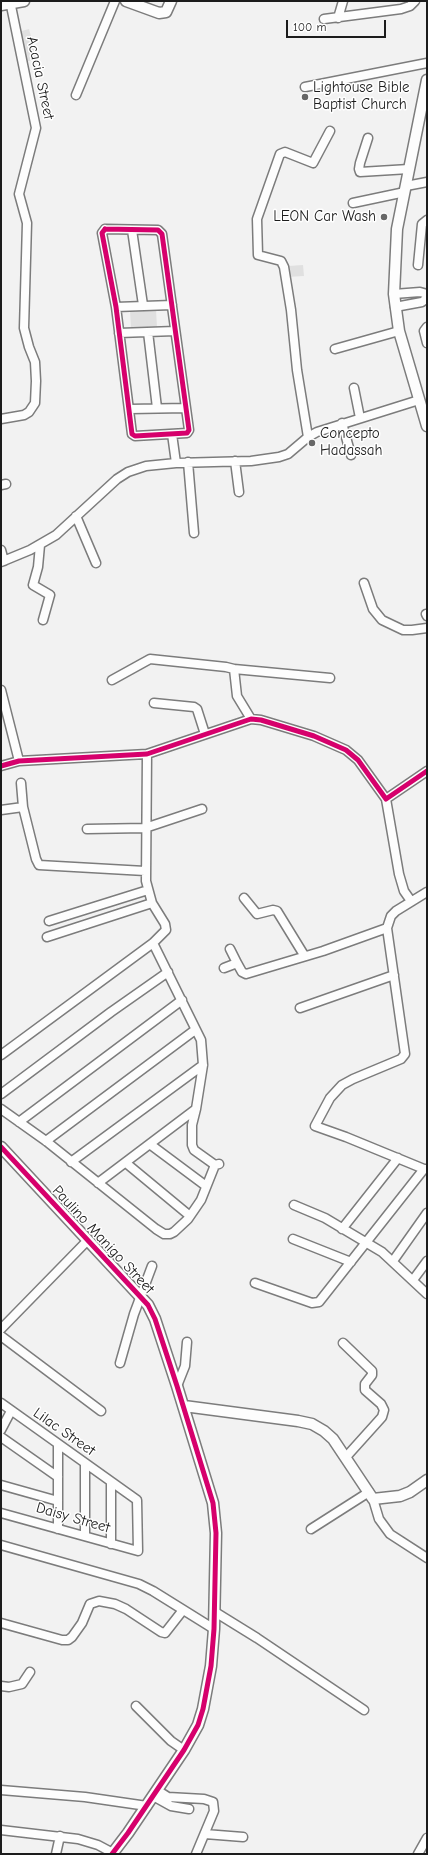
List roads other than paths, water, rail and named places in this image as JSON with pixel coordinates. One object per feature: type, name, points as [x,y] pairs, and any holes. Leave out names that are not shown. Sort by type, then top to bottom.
[{"type":"street","points":[[7,3],[24,1]]},
{"type":"street","points":[[76,95],[115,1]]},
{"type":"street","points":[[126,1],[151,12],[162,13],[168,8],[171,1]]},
{"type":"street","points":[[338,18],[343,1]]},
{"type":"street","points":[[324,19],[402,9],[410,6],[415,1]]},
{"type":"street","name":"Acacia Street","points":[[1,419],[24,415],[29,412],[35,403],[36,381],[35,362],[24,328],[28,223],[19,194],[36,128],[7,3]]},
{"type":"street","points":[[305,87],[427,63]]},
{"type":"street","points":[[427,80],[423,122],[409,169],[397,229],[394,294],[399,331],[427,425]]},
{"type":"street","points":[[308,437],[284,267],[281,261],[258,255],[257,220],[280,154],[285,152],[313,163],[330,131]]},
{"type":"street","points":[[368,138],[360,163],[360,172],[409,169]]},
{"type":"street","points":[[353,203],[427,182]]},
{"type":"street","points":[[418,265],[423,250],[422,224],[427,220]]},
{"type":"street","points":[[105,229],[132,230],[158,230],[162,234],[188,432],[132,435],[130,409],[116,307],[102,232],[105,229]]},
{"type":"street","points":[[132,230],[143,305]]},
{"type":"street","points":[[394,294],[420,292],[427,294]]},
{"type":"street","points":[[395,307],[422,302],[427,298]]},
{"type":"street","points":[[116,307],[172,305]]},
{"type":"street","points":[[427,327],[424,331],[427,343]]},
{"type":"street","points":[[119,333],[175,331]]},
{"type":"street","points":[[336,349],[399,331]]},
{"type":"street","points":[[148,332],[157,408]]},
{"type":"street","points":[[354,388],[360,418]]},
{"type":"street","points":[[1,550],[2,562],[40,545],[56,534],[117,479],[128,472],[146,466],[176,462],[267,459],[288,454],[308,437],[317,432],[419,400]]},
{"type":"street","points":[[130,409],[186,408]]},
{"type":"street","points":[[342,423],[351,455]]},
{"type":"street","points":[[172,434],[176,462]]},
{"type":"street","points":[[235,461],[239,492]]},
{"type":"street","points":[[188,462],[194,533]]},
{"type":"street","points":[[76,516],[96,563]]},
{"type":"street","points":[[40,545],[38,567],[33,586],[50,595],[43,620]]},
{"type":"street","points":[[364,583],[373,609],[382,620],[403,630],[427,628]]},
{"type":"street","points":[[112,680],[150,659],[226,667],[234,670],[330,678]]},
{"type":"street","points":[[234,670],[238,696],[251,719]]},
{"type":"street","points":[[1,690],[19,761]]},
{"type":"street","points":[[154,703],[194,707],[197,709],[204,734]]},
{"type":"street","points":[[1,766],[19,761],[147,754],[251,719],[260,720],[314,736],[346,750],[358,760],[386,798],[399,874],[404,891],[411,901]]},
{"type":"street","points":[[1,1055],[153,943],[164,932],[166,926],[152,903],[148,890],[145,870],[147,754]]},
{"type":"street","points":[[386,798],[427,771]]},
{"type":"street","points":[[21,783],[23,806],[36,859],[39,865],[145,870]]},
{"type":"street","points":[[1,810],[23,806]]},
{"type":"street","points":[[87,828],[145,828],[202,809]]},
{"type":"street","points":[[49,921],[148,890]]},
{"type":"street","points":[[255,1283],[312,1303],[322,1300],[426,1169],[315,1126],[330,1098],[342,1085],[404,1056],[405,1047],[387,928],[391,916],[396,910],[425,893],[427,903]]},
{"type":"street","points":[[244,898],[257,914],[273,910],[277,911],[304,955]]},
{"type":"street","points":[[47,937],[152,903]]},
{"type":"street","points":[[230,949],[242,972],[246,974],[304,955],[323,951],[387,928]]},
{"type":"street","points":[[1,1109],[46,1141],[164,1234],[174,1232],[190,1216],[201,1200],[217,1164],[194,1150],[192,1145],[192,1125],[203,1065],[201,1040],[153,943]]},
{"type":"street","points":[[224,968],[237,963]]},
{"type":"street","points":[[1,1094],[111,1012],[168,972]]},
{"type":"street","points":[[300,1008],[394,975]]},
{"type":"street","points":[[19,1122],[182,1000]]},
{"type":"street","points":[[46,1141],[195,1030]]},
{"type":"street","points":[[71,1162],[203,1065]]},
{"type":"street","points":[[98,1183],[151,1145],[196,1109]]},
{"type":"street","points":[[151,1145],[206,1186]]},
{"type":"street","name":"Paulino Manigo Street","points":[[1,1147],[148,1305],[155,1319],[178,1386],[213,1503],[216,1533],[215,1612],[206,1697],[198,1724],[184,1750],[113,1854]]},
{"type":"street","points":[[342,1229],[398,1158]]},
{"type":"street","points":[[126,1163],[190,1216]]},
{"type":"street","points":[[294,1205],[325,1218],[393,1261],[427,1294]]},
{"type":"street","points":[[393,1261],[427,1213]]},
{"type":"street","points":[[294,1239],[351,1262]]},
{"type":"street","points":[[1,1329],[88,1241]]},
{"type":"street","points":[[413,1280],[427,1261]]},
{"type":"street","points":[[120,1363],[134,1314],[152,1266]]},
{"type":"street","points":[[1,1336],[101,1411]]},
{"type":"street","points":[[178,1386],[185,1366],[187,1342]]},
{"type":"street","points":[[343,1343],[372,1371],[372,1375],[365,1384],[365,1390],[381,1404],[384,1410],[382,1417],[346,1457]]},
{"type":"street","name":"Lilac Street","points":[[1,1404],[137,1500],[138,1551]]},
{"type":"street","points":[[184,1406],[298,1421],[312,1424],[324,1431],[333,1439],[371,1495],[379,1519],[390,1534],[427,1558]]},
{"type":"street","points":[[1,1430],[11,1411]]},
{"type":"street","points":[[1,1437],[58,1478]]},
{"type":"street","points":[[58,1445],[58,1529]]},
{"type":"street","points":[[85,1464],[85,1536]]},
{"type":"street","points":[[311,1529],[371,1495],[400,1496],[410,1492],[427,1480]]},
{"type":"street","points":[[111,1482],[111,1544]]},
{"type":"street","points":[[1,1485],[58,1501]]},
{"type":"street","name":"Daisy Street","points":[[1,1513],[138,1551]]},
{"type":"street","points":[[1,1545],[139,1584],[153,1591],[214,1629]]},
{"type":"street","points":[[1,1624],[62,1640],[68,1640],[82,1623],[90,1604],[99,1601],[115,1604],[126,1609],[161,1632],[165,1633],[183,1610]]},
{"type":"street","points":[[215,1612],[257,1638],[364,1710]]},
{"type":"street","points":[[1,1686],[9,1687],[22,1684],[30,1672]]},
{"type":"street","points":[[136,1706],[171,1741],[184,1750]]},
{"type":"street","points":[[1,1790],[85,1797],[147,1806]]},
{"type":"street","points":[[155,1793],[170,1806],[190,1809]]},
{"type":"street","points":[[155,1793],[168,1797],[204,1799],[213,1802],[214,1811],[196,1854]]},
{"type":"street","points":[[1,1830],[60,1836],[88,1842],[113,1854]]},
{"type":"street","points":[[205,1834],[243,1837]]},
{"type":"street","points":[[56,1854],[60,1836]]},
{"type":"street","points":[[418,1854],[427,1838]]},
{"type":"place","name":"Lightouse Bible Baptist Church","points":[[305,97]]},
{"type":"place","name":"LEON Car Wash","points":[[384,217]]},
{"type":"place","name":"Concepto Hadassah","points":[[312,443]]}]
